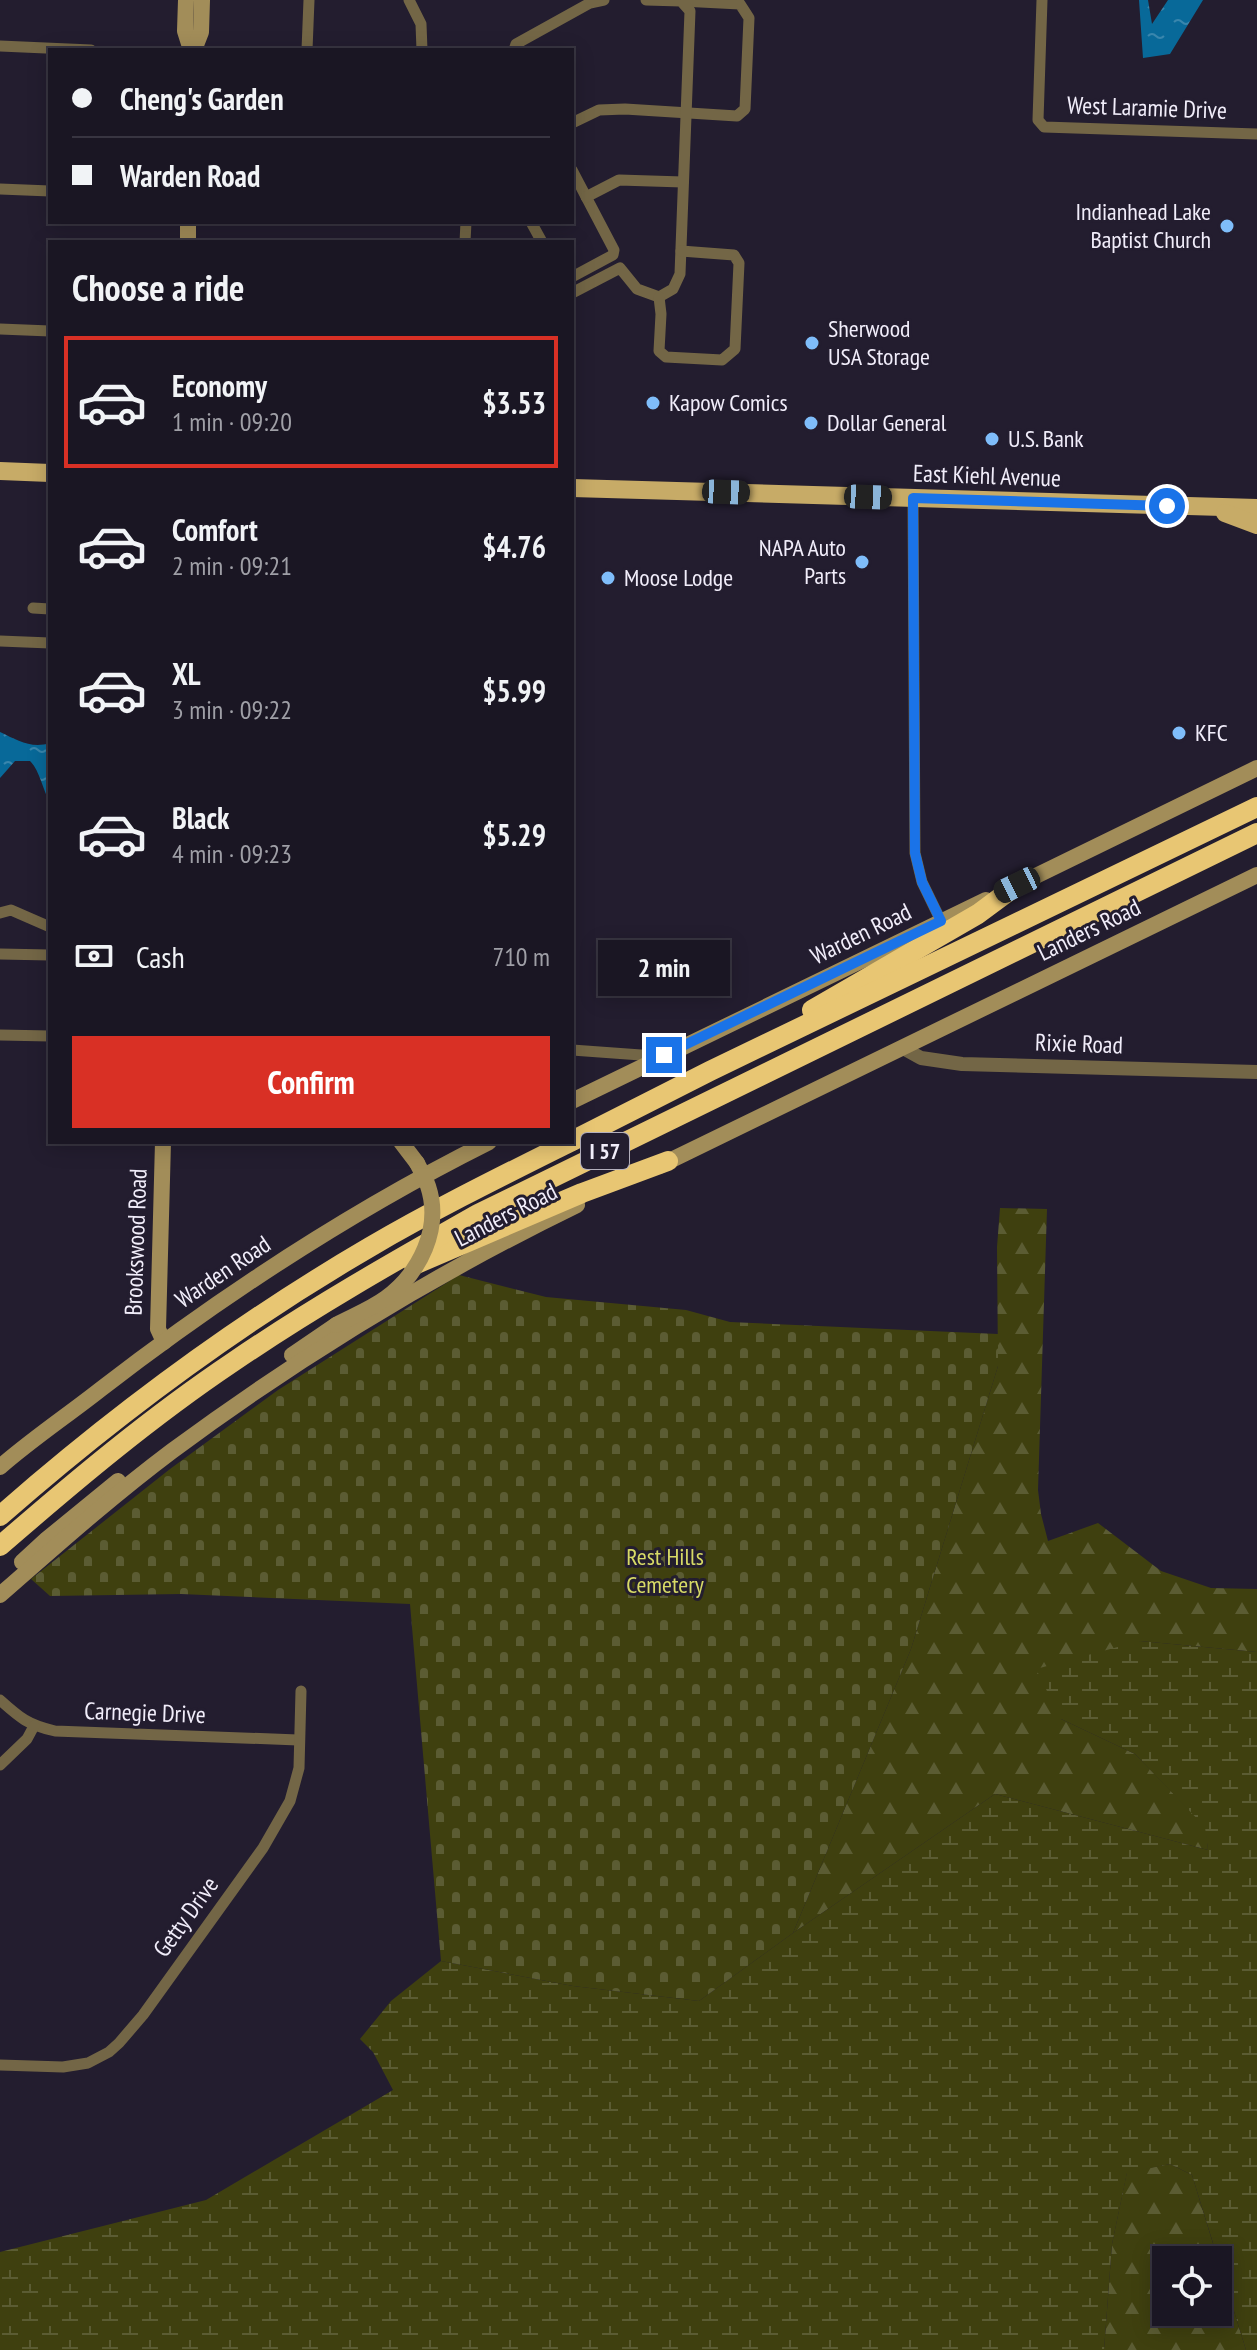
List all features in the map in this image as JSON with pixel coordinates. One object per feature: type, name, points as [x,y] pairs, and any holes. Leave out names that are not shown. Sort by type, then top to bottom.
[{"type":"highway","name":"I 57","points":[[574,1140],[1257,807]]},
{"type":"highway","name":"I 57","points":[[0,1546],[65,1489],[232,1363],[357,1283],[478,1214],[1257,833]]},
{"type":"highway","points":[[710,1071],[978,914],[1017,885]]},
{"type":"highway","name":"I 57","points":[[0,1516],[111,1423],[268,1311],[384,1238],[565,1144]]},
{"type":"highway","points":[[357,1283],[389,1276],[582,1193],[668,1161]]},
{"type":"main road","points":[[186,0],[185,31],[191,48]]},
{"type":"main road","points":[[193,48],[201,32],[202,0]]},
{"type":"main road","points":[[0,471],[48,473]]},
{"type":"main road","name":"East Kiehl Avenue","points":[[574,488],[1257,508]]},
{"type":"main road","points":[[1211,508],[1257,525]]},
{"type":"main road","name":"Warden Road","points":[[574,1100],[1257,768]]},
{"type":"main road","name":"Landers Road","points":[[0,1595],[171,1452],[340,1337],[448,1272],[558,1214],[1257,875]]},
{"type":"main road","name":"Brookswood Road","points":[[163,1144],[158,1329],[164,1342]]},
{"type":"main road","points":[[0,1586],[47,1539],[108,1488],[336,1325],[385,1299],[407,1280],[424,1253],[431,1225],[431,1203],[429,1188],[417,1163],[403,1144]]},
{"type":"main road","name":"Warden Road","points":[[0,1467],[164,1342],[295,1251],[400,1189],[485,1144]]},
{"type":"street","points":[[307,48],[309,0]]},
{"type":"street","points":[[409,0],[421,24],[422,48]]},
{"type":"street","points":[[515,48],[516,44],[590,3],[604,0]]},
{"type":"street","points":[[574,122],[599,110],[737,116],[745,109],[749,18],[740,4],[646,0]]},
{"type":"street","name":"West Laramie Drive","points":[[1042,0],[1038,120],[1044,127],[1257,134]]},
{"type":"street","points":[[574,174],[614,250],[613,255],[620,268],[637,289],[659,297],[673,289],[680,274],[690,11],[681,1]]},
{"type":"street","points":[[0,46],[48,48]]},
{"type":"street","points":[[586,197],[619,180],[683,182]]},
{"type":"street","points":[[0,189],[48,191]]},
{"type":"street","points":[[659,297],[659,351],[666,357],[722,360],[735,349],[739,263],[734,255],[681,251]]},
{"type":"street","points":[[574,276],[613,255]]},
{"type":"street","points":[[574,292],[620,268]]},
{"type":"street","points":[[0,329],[48,331]]},
{"type":"street","points":[[913,498],[915,853],[922,882],[941,921]]},
{"type":"street","points":[[33,608],[48,609]]},
{"type":"street","points":[[0,641],[48,643]]},
{"type":"street","points":[[0,913],[11,910],[48,926]]},
{"type":"street","points":[[0,954],[48,955]]},
{"type":"street","points":[[0,1035],[48,1036]]},
{"type":"street","name":"Rixie Road","points":[[903,1048],[921,1058],[962,1064],[1257,1072]]},
{"type":"street","points":[[574,1050],[641,1055],[652,1062]]},
{"type":"street","name":"Getty Drive","points":[[0,2065],[73,2066],[97,2059],[119,2043],[143,2015],[217,1913],[280,1821],[290,1801],[299,1768],[301,1691]]},
{"type":"street","name":"Carnegie Drive","points":[[0,1700],[34,1726],[77,1733],[298,1740]]},
{"type":"street","points":[[0,1765],[27,1739],[34,1726]]},
{"type":"green space","points":[[1000,1208],[1047,1209],[1038,1490],[1048,1541],[1098,1523],[1161,1571],[1211,1588],[1257,1589],[1257,1652],[1140,1641],[1061,1719],[1135,1754],[1206,1827],[1208,1850],[995,1794],[793,1933],[911,1649],[998,1366],[997,1247]]},
{"type":"green space","name":"Rest Hills Cemetery","points":[[459,1275],[546,1297],[686,1310],[730,1322],[998,1334],[998,1366],[911,1649],[793,1933],[699,2001],[573,1986],[441,1961],[410,1604],[181,1594],[50,1596],[31,1579],[170,1469],[278,1390]]},
{"type":"green space","points":[[1140,1641],[1257,1652],[1257,2350],[1246,2350],[1232,2305],[1232,2246],[1214,2246],[1192,2175],[1170,2164],[1127,2173],[1112,2244],[1104,2350],[0,2350],[0,2252],[206,2200],[393,2090],[373,2052],[360,2039],[391,2001],[441,1961],[573,1986],[699,2001],[995,1794],[1208,1850],[1205,1827],[1135,1754],[1061,1719],[1036,1669]]},
{"type":"green space","points":[[1170,2164],[1192,2175],[1214,2246],[1152,2246],[1152,2326],[1232,2326],[1232,2305],[1246,2350],[1104,2350],[1112,2244],[1127,2172]]},
{"type":"water","points":[[1139,0],[1148,0],[1152,24],[1168,0],[1203,0],[1170,54],[1143,58]]},
{"type":"water","points":[[0,732],[30,744],[48,744],[48,798],[30,761],[15,761],[0,778]]},
{"type":"place","name":"Indianhead Lake Baptist Church","points":[[1227,226]]},
{"type":"place","name":"Sherwood USA Storage","points":[[812,343]]},
{"type":"place","name":"Kapow Comics","points":[[653,403]]},
{"type":"place","name":"Dollar General","points":[[811,423]]},
{"type":"place","name":"U.S. Bank","points":[[992,439]]},
{"type":"place","name":"NAPA Auto Parts","points":[[862,562]]},
{"type":"place","name":"Moose Lodge","points":[[608,578]]},
{"type":"place","name":"KFC","points":[[1179,733]]},
{"type":"route","points":[[664,1055],[941,921],[922,882],[915,853],[913,498],[1167,506]]}]
